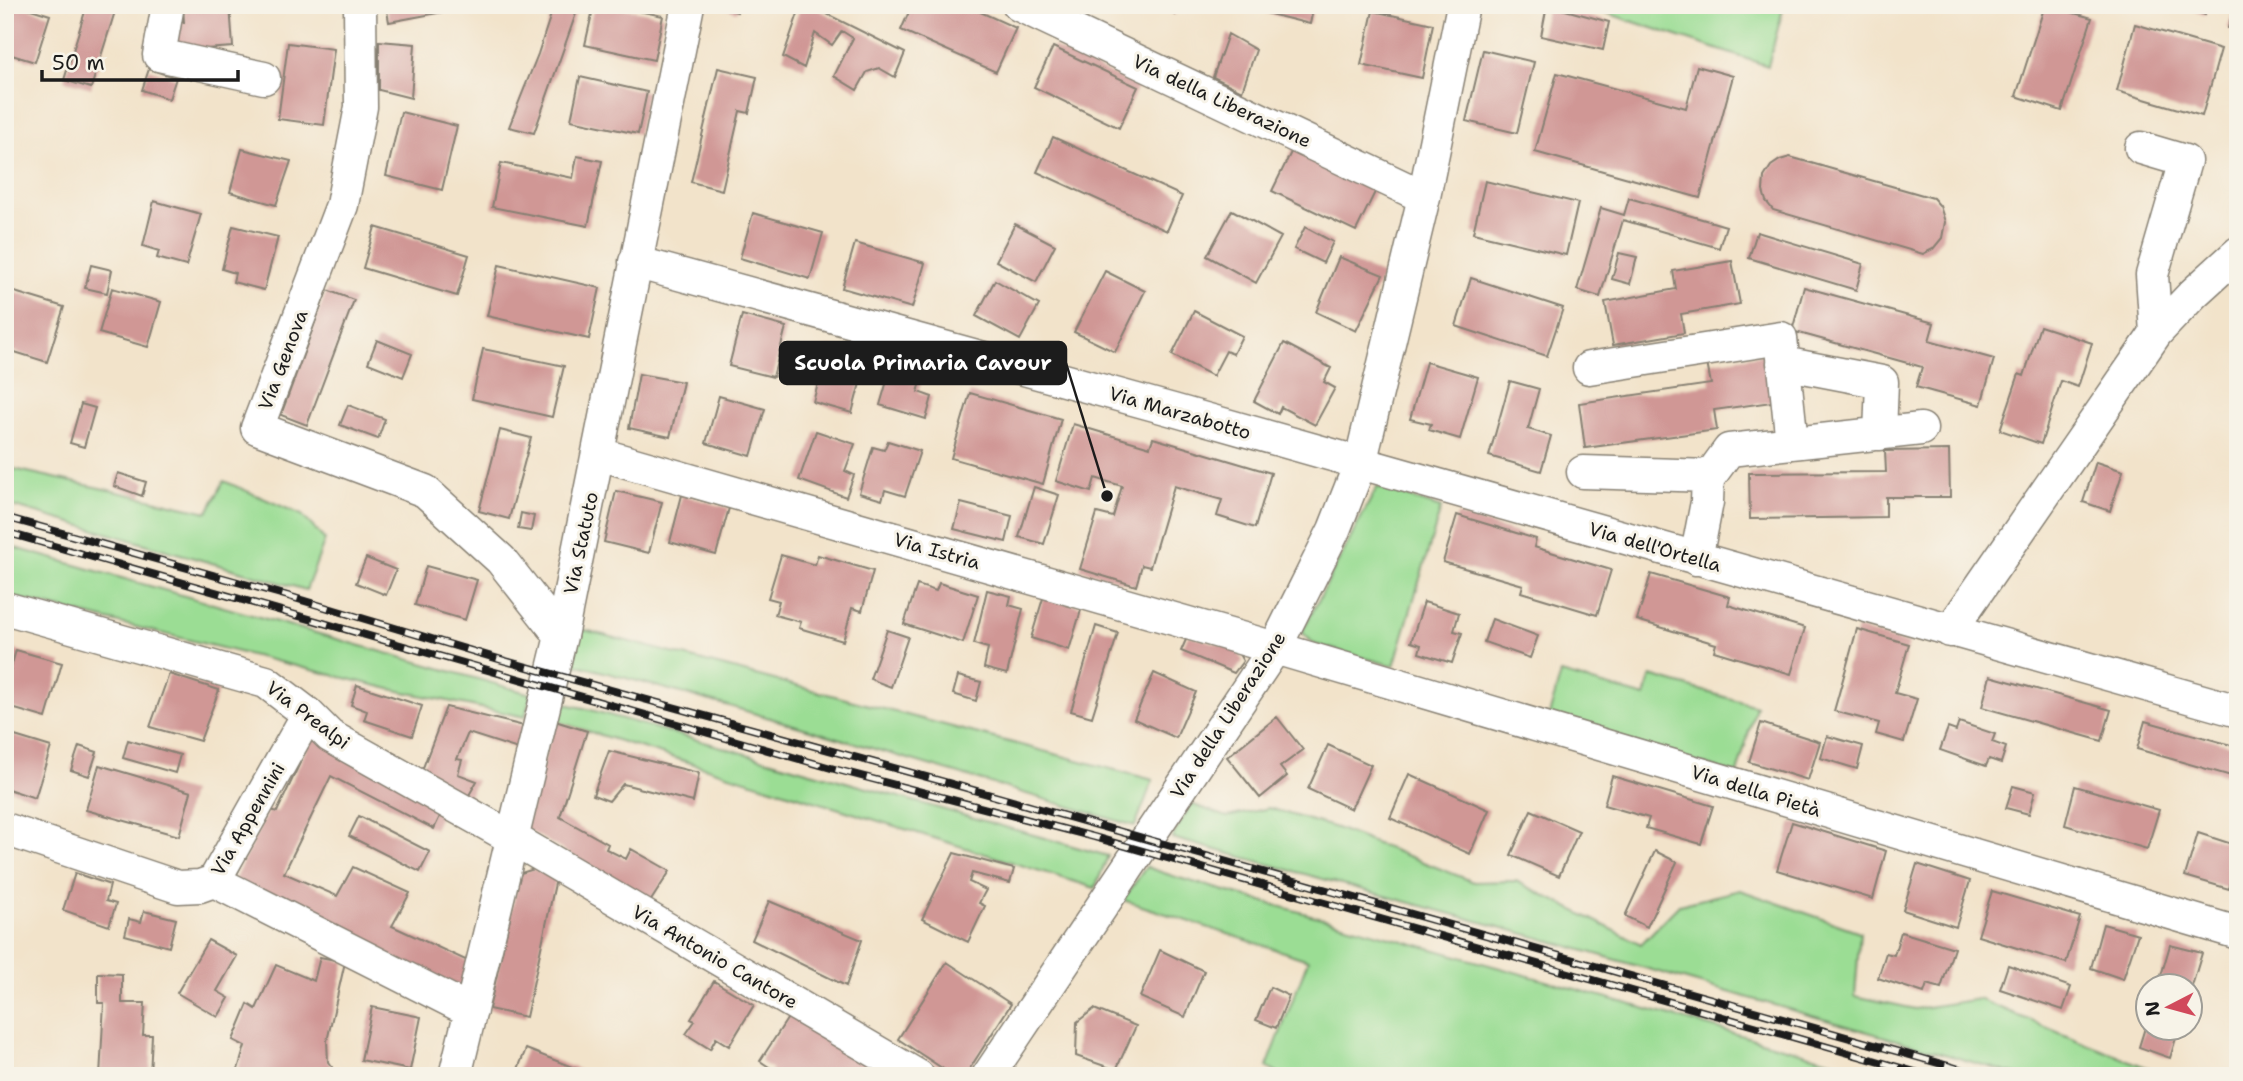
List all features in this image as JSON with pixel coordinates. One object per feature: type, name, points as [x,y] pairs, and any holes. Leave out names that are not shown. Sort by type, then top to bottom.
[{"type":"street","points":[[168,5],[159,55],[264,78]]},
{"type":"street","name":"Via Genova","points":[[360,5],[361,107],[342,205],[257,428],[425,491],[501,560],[561,636]]},
{"type":"street","name":"Via Statuto","points":[[455,1076],[561,636],[688,5]]},
{"type":"street","name":"Via della Liberazione","points":[[1019,5],[1424,197]]},
{"type":"street","name":"Via della Liberazione","points":[[988,1076],[1275,648],[1334,530],[1360,464],[1424,197],[1463,5]]},
{"type":"street","points":[[2141,148],[2185,160],[2152,275],[2156,333]]},
{"type":"street","points":[[1950,631],[2156,333],[2238,253]]},
{"type":"street","name":"Via Marzabotto","points":[[635,262],[1360,464]]},
{"type":"street","points":[[1589,368],[1781,338],[1792,443]]},
{"type":"street","points":[[1783,363],[1882,382],[1880,434]]},
{"type":"street","points":[[1696,559],[1707,502],[1708,477],[1729,450],[1921,429]]},
{"type":"street","name":"Via Istria","points":[[599,454],[1275,648]]},
{"type":"street","name":"Via dell'Ortella","points":[[1360,464],[2238,710]]},
{"type":"street","points":[[1583,472],[1708,477]]},
{"type":"street","name":"Via Prealpi","points":[[5,608],[266,681],[308,714],[330,736],[512,838]]},
{"type":"street","name":"Via della Pietà","points":[[1275,648],[2238,933]]},
{"type":"street","name":"Via Appennini","points":[[5,829],[178,887],[200,886],[214,881],[308,714]]},
{"type":"street","name":"Via Antonio Cantore","points":[[512,838],[918,1076]]},
{"type":"street","points":[[214,881],[471,1011]]},
{"type":"green space","points":[[1582,5],[1784,5],[1768,66]]},
{"type":"green space","points":[[5,467],[208,512],[224,481],[302,515],[325,540],[306,590],[5,504]]},
{"type":"green space","points":[[1377,487],[1441,508],[1394,666],[1314,644],[1302,632]]},
{"type":"green space","points":[[5,545],[531,694],[525,717],[390,689],[5,595]]},
{"type":"green space","points":[[581,629],[1153,780],[1135,826],[729,706],[571,663]]},
{"type":"green space","points":[[1561,673],[1645,697],[1651,676],[1756,706],[1737,774],[1548,719]]},
{"type":"green space","points":[[561,703],[1108,856],[1095,888],[555,721]]},
{"type":"green space","points":[[1191,804],[1227,817],[1269,808],[1336,828],[1474,882],[1516,881],[1641,944],[1679,905],[1740,890],[1860,932],[1855,996],[1915,1009],[1979,999],[2169,1076],[2021,1076],[1540,938],[1172,838]]},
{"type":"green space","points":[[1146,867],[1886,1076],[1282,1076],[1267,1067],[1308,960],[1123,900]]},
{"type":"building","points":[[6,5],[18,5],[50,15],[35,62],[5,53]]},
{"type":"building","points":[[87,5],[117,5],[91,88],[64,80]]},
{"type":"building","points":[[183,5],[230,5],[233,47],[177,51],[175,23],[184,22]]},
{"type":"building","points":[[386,5],[442,5],[443,12],[389,22]]},
{"type":"building","points":[[554,5],[579,5],[534,133],[509,127],[538,54]]},
{"type":"building","points":[[594,5],[609,5],[663,16],[654,60],[585,45]]},
{"type":"building","points":[[713,5],[739,5],[737,12]]},
{"type":"building","points":[[801,5],[809,5],[905,53],[895,77],[879,68],[867,72],[857,90],[834,76],[853,38],[842,31],[832,45],[815,33],[804,68],[783,57]]},
{"type":"building","points":[[912,5],[965,5],[1016,28],[996,72],[901,30]]},
{"type":"building","points":[[1156,5],[1180,5],[1175,15]]},
{"type":"building","points":[[1268,5],[1314,5],[1310,24],[1266,13]]},
{"type":"building","points":[[1547,5],[1609,22],[1603,50],[1541,36]]},
{"type":"building","points":[[2045,5],[2092,18],[2062,111],[2016,96]]},
{"type":"building","points":[[2178,5],[2209,5],[2205,15]]},
{"type":"building","points":[[2235,5],[2238,5],[2238,31],[2228,28]]},
{"type":"building","points":[[1373,11],[1433,24],[1422,78],[1361,65]]},
{"type":"building","points":[[2135,24],[2221,49],[2202,116],[2117,91]]},
{"type":"building","points":[[1228,34],[1256,50],[1242,91],[1213,77]]},
{"type":"building","points":[[379,41],[415,44],[411,98],[379,90]]},
{"type":"building","points":[[288,43],[334,49],[324,125],[278,119]]},
{"type":"building","points":[[1053,47],[1138,87],[1119,128],[1034,87]]},
{"type":"building","points":[[1483,50],[1534,62],[1517,133],[1466,121]]},
{"type":"building","points":[[1697,66],[1733,76],[1700,198],[1535,152],[1557,73],[1686,108]]},
{"type":"building","points":[[718,68],[757,77],[749,113],[740,111],[722,190],[691,182]]},
{"type":"building","points":[[149,69],[176,78],[169,99],[142,90]]},
{"type":"building","points":[[580,77],[647,92],[638,134],[571,120]]},
{"type":"building","points":[[401,112],[457,126],[442,190],[386,176]]},
{"type":"building","points":[[5,123],[13,125],[6,151],[5,151]]},
{"type":"building","points":[[1053,137],[1182,196],[1167,231],[1037,172]]},
{"type":"building","points":[[1293,148],[1377,188],[1356,231],[1272,191]]},
{"type":"building","points":[[242,149],[291,161],[276,205],[230,192]]},
{"type":"building","points":[[577,156],[602,161],[588,226],[492,207],[501,163],[573,178]]},
{"type":"building","points":[[1790,157],[1933,198],[1940,206],[1945,222],[1942,238],[1933,249],[1923,254],[1773,210],[1763,191],[1764,177],[1771,166]]},
{"type":"building","points":[[1485,181],[1578,203],[1566,255],[1473,233]]},
{"type":"building","points":[[1629,198],[1726,226],[1719,248],[1623,220],[1600,297],[1577,290],[1601,208],[1624,215]]},
{"type":"building","points":[[154,201],[201,214],[186,266],[157,258],[159,251],[143,246]]},
{"type":"building","points":[[1232,210],[1281,237],[1256,283],[1207,256]]},
{"type":"building","points":[[753,213],[823,233],[810,279],[740,258]]},
{"type":"building","points":[[1015,224],[1055,245],[1036,282],[996,261]]},
{"type":"building","points":[[233,226],[278,237],[264,290],[233,282],[235,273],[222,269]]},
{"type":"building","points":[[375,227],[469,255],[457,296],[363,268]]},
{"type":"building","points":[[1305,227],[1333,242],[1323,263],[1294,249]]},
{"type":"building","points":[[1757,232],[1863,264],[1856,290],[1749,258]]},
{"type":"building","points":[[855,243],[925,263],[912,308],[842,288]]},
{"type":"building","points":[[1619,253],[1637,257],[1630,284],[1612,279]]},
{"type":"building","points":[[1339,257],[1383,275],[1356,331],[1316,312]]},
{"type":"building","points":[[1732,261],[1740,304],[1681,314],[1684,333],[1613,345],[1605,302],[1676,289],[1673,271]]},
{"type":"building","points":[[91,265],[112,270],[107,293],[85,288]]},
{"type":"building","points":[[499,265],[600,288],[589,339],[487,316]]},
{"type":"building","points":[[1105,271],[1145,291],[1115,352],[1074,332]]},
{"type":"building","points":[[1471,278],[1563,308],[1547,356],[1456,326]]},
{"type":"building","points":[[995,280],[1039,305],[1020,340],[976,316]]},
{"type":"building","points":[[1804,287],[1934,323],[1929,341],[1994,359],[1981,405],[1916,387],[1922,367],[1792,331]]},
{"type":"building","points":[[112,288],[161,302],[148,347],[99,333]]},
{"type":"building","points":[[8,290],[64,307],[47,362],[5,349],[5,298]]},
{"type":"building","points":[[327,290],[354,300],[307,425],[281,415]]},
{"type":"building","points":[[1194,311],[1242,336],[1233,354],[1226,351],[1213,376],[1172,355]]},
{"type":"building","points":[[742,315],[786,327],[773,377],[729,366]]},
{"type":"building","points":[[2040,326],[2092,343],[2078,387],[2061,381],[2041,444],[2000,430],[2019,374],[2024,376]]},
{"type":"building","points":[[377,340],[412,354],[403,377],[368,363]]},
{"type":"building","points":[[1284,343],[1331,368],[1324,382],[1335,388],[1315,425],[1281,407],[1278,414],[1254,401]]},
{"type":"building","points":[[828,347],[867,357],[852,413],[813,402]]},
{"type":"building","points":[[483,349],[564,366],[552,417],[472,399]]},
{"type":"building","points":[[1772,353],[1779,401],[1714,410],[1717,430],[1585,448],[1579,403],[1711,384],[1707,363]]},
{"type":"building","points":[[1426,362],[1478,377],[1460,439],[1429,430],[1431,424],[1410,419]]},
{"type":"building","points":[[892,364],[924,373],[918,392],[932,397],[926,419],[880,405]]},
{"type":"building","points":[[639,374],[683,382],[670,437],[629,428]]},
{"type":"building","points":[[1510,381],[1539,389],[1528,429],[1551,436],[1541,471],[1489,456]]},
{"type":"building","points":[[970,393],[1061,419],[1043,484],[951,458]]},
{"type":"building","points":[[719,396],[765,409],[751,456],[706,443]]},
{"type":"building","points":[[81,404],[95,408],[84,447],[70,443]]},
{"type":"building","points":[[348,405],[385,419],[378,439],[340,425]]},
{"type":"building","points":[[1073,424],[1150,447],[1153,438],[1271,473],[1255,528],[1217,516],[1222,500],[1174,486],[1150,567],[1142,565],[1136,586],[1080,569],[1097,513],[1113,517],[1122,486],[1095,478],[1091,492],[1056,481]]},
{"type":"building","points":[[500,430],[531,438],[509,519],[479,511]]},
{"type":"building","points":[[816,431],[855,444],[845,471],[854,475],[846,497],[799,480]]},
{"type":"building","points":[[888,441],[920,451],[905,496],[885,490],[882,500],[859,493],[873,447],[884,450]]},
{"type":"building","points":[[1949,450],[1950,497],[1886,497],[1886,517],[1750,519],[1749,473],[1886,472],[1885,451]]},
{"type":"building","points":[[2096,462],[2123,471],[2110,511],[2083,502]]},
{"type":"building","points":[[118,473],[146,482],[142,496],[114,486]]},
{"type":"building","points":[[1034,487],[1059,495],[1044,544],[1019,537]]},
{"type":"building","points":[[616,491],[662,502],[649,553],[604,542]]},
{"type":"building","points":[[682,495],[729,508],[716,555],[670,542]]},
{"type":"building","points":[[961,503],[1012,516],[1006,542],[954,529]]},
{"type":"building","points":[[521,513],[534,516],[531,531],[518,529]]},
{"type":"building","points":[[1457,515],[1536,539],[1534,547],[1611,570],[1597,615],[1521,592],[1523,585],[1443,562]]},
{"type":"building","points":[[781,555],[815,565],[818,555],[873,571],[862,611],[852,608],[843,641],[799,628],[801,622],[775,615],[779,601],[768,598]]},
{"type":"building","points":[[366,558],[396,570],[386,595],[356,583]]},
{"type":"building","points":[[426,566],[477,580],[465,620],[415,605]]},
{"type":"building","points":[[1651,574],[1730,597],[1728,605],[1805,628],[1791,674],[1714,651],[1716,644],[1637,620]]},
{"type":"building","points":[[939,583],[978,595],[963,643],[904,624],[917,585],[936,591]]},
{"type":"building","points":[[987,590],[1011,596],[1009,605],[1023,609],[1007,674],[984,668],[988,648],[974,644]]},
{"type":"building","points":[[1044,595],[1082,607],[1069,650],[1031,638]]},
{"type":"building","points":[[1424,602],[1459,613],[1454,631],[1462,633],[1452,663],[1419,653],[1421,645],[1411,642]]},
{"type":"building","points":[[1492,619],[1538,636],[1530,658],[1484,642]]},
{"type":"building","points":[[1096,626],[1118,633],[1092,717],[1071,711]]},
{"type":"building","points":[[1857,629],[1909,644],[1895,693],[1917,699],[1904,742],[1876,734],[1879,723],[1834,711]]},
{"type":"building","points":[[887,630],[908,637],[891,687],[870,679]]},
{"type":"building","points":[[1188,635],[1236,649],[1243,661],[1234,673],[1181,651]]},
{"type":"building","points":[[16,650],[62,663],[46,718],[5,706],[5,689]]},
{"type":"building","points":[[1154,673],[1196,692],[1176,738],[1134,719]]},
{"type":"building","points":[[169,674],[219,690],[200,741],[150,727]]},
{"type":"building","points":[[958,676],[981,682],[976,701],[953,694]]},
{"type":"building","points":[[1990,676],[2111,710],[2102,741],[1982,707]]},
{"type":"building","points":[[357,685],[422,706],[412,736],[364,720],[367,711],[351,705]]},
{"type":"building","points":[[446,707],[524,726],[518,749],[468,733],[457,759],[462,760],[458,774],[477,781],[468,797],[421,773]]},
{"type":"building","points":[[1277,717],[1303,750],[1280,767],[1287,776],[1260,798],[1227,757]]},
{"type":"building","points":[[555,721],[587,731],[560,817],[608,844],[606,849],[626,859],[631,849],[670,871],[650,902],[525,828]]},
{"type":"building","points":[[2145,721],[2238,747],[2238,778],[2137,749]]},
{"type":"building","points":[[1959,722],[1995,734],[1992,742],[2006,747],[2001,763],[1989,759],[1986,766],[1940,750],[1948,728],[1956,731]]},
{"type":"building","points":[[1761,723],[1820,742],[1808,780],[1749,762]]},
{"type":"building","points":[[5,733],[51,747],[35,798],[5,788]]},
{"type":"building","points":[[313,735],[445,806],[434,829],[331,776],[284,873],[337,896],[353,867],[410,893],[392,926],[470,962],[465,986],[459,990],[234,880],[269,809],[277,812]]},
{"type":"building","points":[[1827,736],[1863,746],[1857,769],[1821,758]]},
{"type":"building","points":[[128,740],[180,755],[175,773],[123,758]]},
{"type":"building","points":[[1328,745],[1371,765],[1351,809],[1308,789]]},
{"type":"building","points":[[79,746],[97,752],[89,776],[71,770]]},
{"type":"building","points":[[609,751],[699,773],[693,802],[623,784],[609,801],[593,795]]},
{"type":"building","points":[[99,765],[191,792],[179,836],[86,810]]},
{"type":"building","points":[[1409,774],[1489,810],[1470,854],[1390,818]]},
{"type":"building","points":[[1612,776],[1713,806],[1701,844],[1646,828],[1649,818],[1604,805]]},
{"type":"building","points":[[2013,786],[2035,792],[2029,814],[2006,808]]},
{"type":"building","points":[[2075,786],[2159,810],[2147,849],[2065,825]]},
{"type":"building","points":[[1531,810],[1579,831],[1559,876],[1511,855]]},
{"type":"building","points":[[359,816],[430,852],[420,872],[349,836]]},
{"type":"building","points":[[1792,822],[1886,851],[1873,899],[1777,870]]},
{"type":"building","points":[[2198,833],[2238,846],[2238,859],[2229,889],[2185,876]]},
{"type":"building","points":[[1655,851],[1677,862],[1647,927],[1625,916]]},
{"type":"building","points":[[954,853],[1014,869],[1010,883],[972,873],[969,882],[986,890],[979,903],[985,906],[968,942],[922,919]]},
{"type":"building","points":[[1917,864],[1970,881],[1956,927],[1903,910]]},
{"type":"building","points":[[534,869],[556,879],[526,1017],[489,1009],[518,882],[521,873]]},
{"type":"building","points":[[75,873],[110,885],[106,901],[116,904],[109,926],[63,910]]},
{"type":"building","points":[[1992,891],[2080,917],[2066,963],[1978,936]]},
{"type":"building","points":[[769,901],[862,940],[846,986],[752,940]]},
{"type":"building","points":[[144,911],[176,919],[169,947],[125,935],[129,919],[141,922]]},
{"type":"building","points":[[2103,924],[2138,934],[2123,979],[2091,968]]},
{"type":"building","points":[[1901,932],[1954,948],[1941,988],[1927,984],[1924,993],[1878,978],[1886,953],[1894,955]]},
{"type":"building","points":[[208,940],[237,956],[217,991],[229,998],[218,1017],[177,993]]},
{"type":"building","points":[[2170,945],[2202,953],[2196,972],[2162,972]]},
{"type":"building","points":[[1160,950],[1204,971],[1185,1017],[1140,997]]},
{"type":"building","points":[[320,957],[345,962],[327,1041],[328,1062],[336,1072],[346,1076],[236,1076],[245,1046],[233,1040],[248,1004],[256,1009],[276,965],[314,981]]},
{"type":"building","points":[[947,962],[1011,1004],[965,1076],[954,1076],[898,1039]]},
{"type":"building","points":[[2008,965],[2071,987],[2063,1010],[2000,989]]},
{"type":"building","points":[[98,973],[122,974],[122,1003],[145,1003],[143,1035],[152,1035],[150,1076],[100,1076],[104,1003],[98,1003]]},
{"type":"building","points":[[714,981],[754,1005],[729,1046],[716,1038],[710,1049],[686,1034],[695,1021],[691,1019]]},
{"type":"building","points":[[1270,987],[1289,996],[1276,1028],[1256,1020]]},
{"type":"building","points":[[372,1007],[421,1017],[410,1070],[361,1060]]},
{"type":"building","points":[[1094,1009],[1136,1026],[1116,1070],[1076,1056],[1077,1022]]},
{"type":"building","points":[[791,1013],[894,1076],[768,1076],[772,1069],[760,1061]]},
{"type":"building","points":[[2141,1042],[2175,1042],[2170,1058],[2139,1047]]},
{"type":"building","points":[[526,1049],[580,1070],[578,1076],[516,1074]]},
{"type":"building","points":[[376,1071],[391,1075],[391,1076],[375,1076]]},
{"type":"railway","points":[[5,517],[288,596],[502,660],[952,784],[1984,1076]]},
{"type":"railway","points":[[5,532],[838,770],[1094,837],[1929,1076]]},
{"type":"place","name":"Scuola Primaria Cavour","points":[[1107,496]]}]
